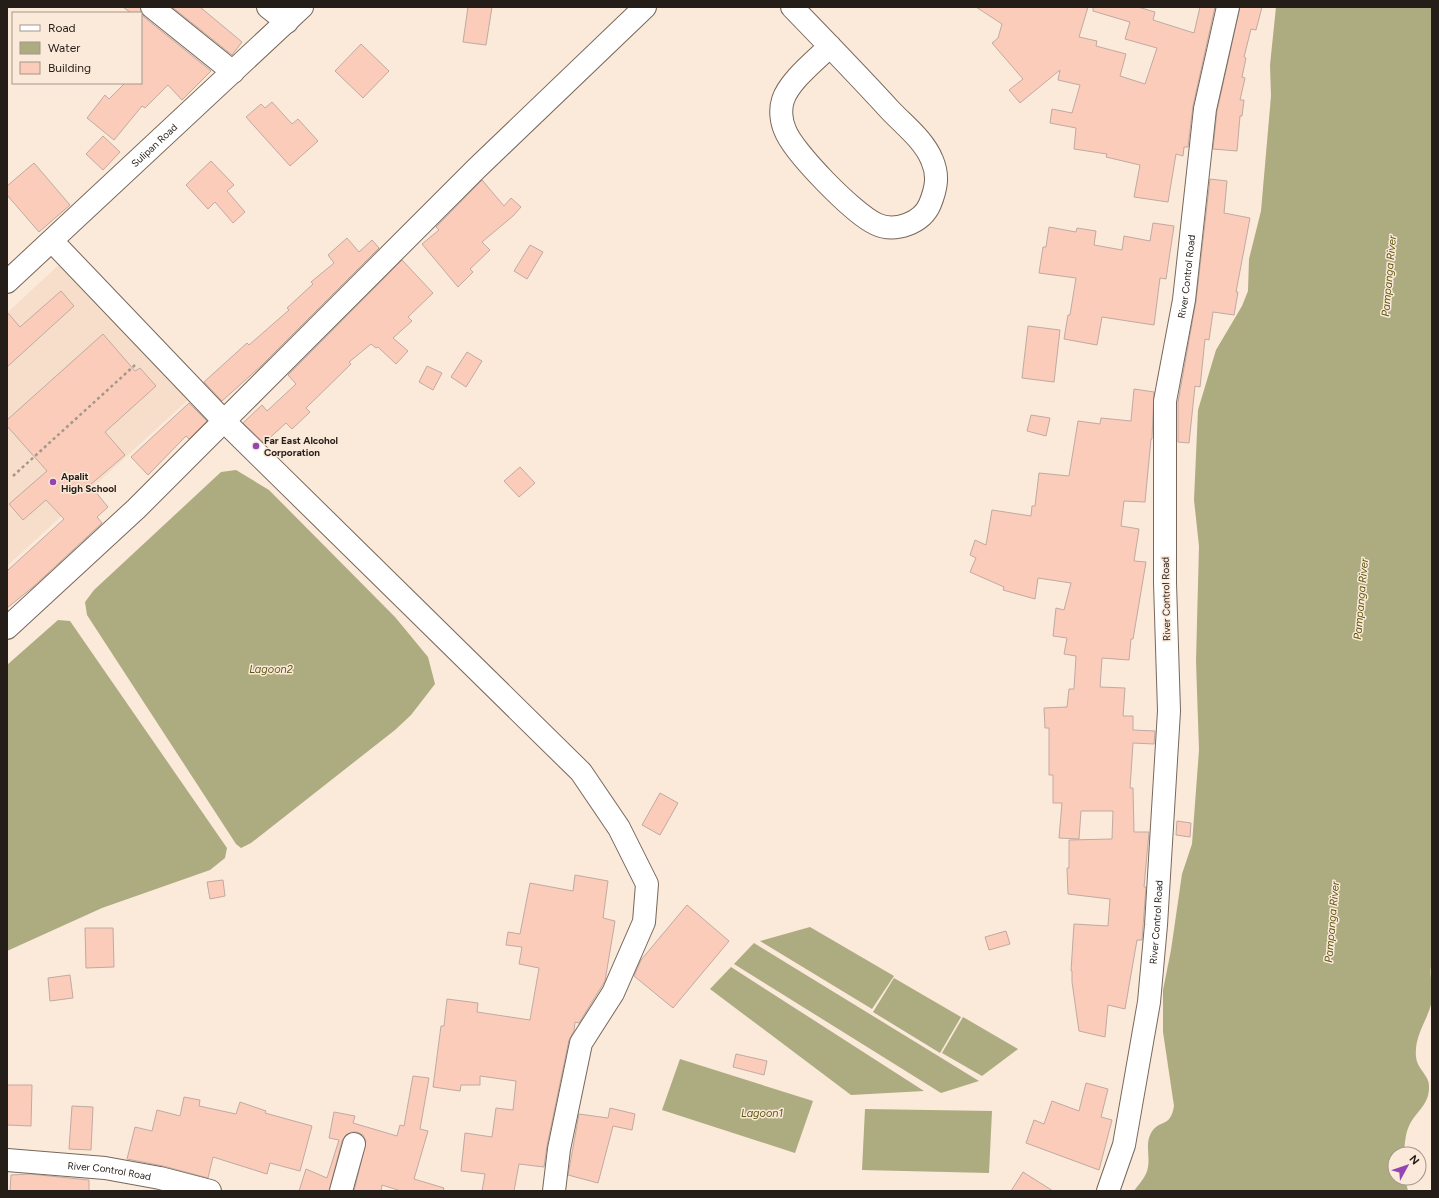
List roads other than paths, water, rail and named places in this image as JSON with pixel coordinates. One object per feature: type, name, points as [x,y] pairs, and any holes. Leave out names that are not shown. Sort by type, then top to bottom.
[{"type":"street","points":[[152,7],[233,72]]},
{"type":"street","points":[[268,7],[294,14]]},
{"type":"street","points":[[7,628],[136,509],[477,168],[646,7]]},
{"type":"street","points":[[792,7],[830,46],[913,134],[932,160],[937,176],[935,191],[928,207],[918,218],[905,225],[892,228],[877,225],[862,216],[839,195],[796,149],[785,130],[781,116],[782,100],[789,87],[830,46]]},
{"type":"street","name":"River Control Road","points":[[1108,1191],[1124,1145],[1149,1002],[1157,901],[1169,711],[1165,583],[1165,400],[1184,300],[1205,109],[1228,7]]},
{"type":"street","name":"Sulipan Road","points":[[7,282],[294,14]]},
{"type":"street","points":[[52,241],[224,420],[581,772],[619,828],[647,884],[644,922],[613,993],[581,1043],[559,1149],[554,1191]]},
{"type":"street","points":[[341,1191],[354,1144]]},
{"type":"street","name":"River Control Road","points":[[7,1160],[105,1168],[160,1178],[210,1191]]},
{"type":"water","name":"Pampanga River","points":[[1276,7],[1432,7],[1432,999],[1428,1014],[1419,1034],[1416,1048],[1417,1061],[1428,1079],[1429,1093],[1423,1106],[1409,1126],[1405,1146],[1387,1146],[1387,1186],[1407,1186],[1408,1191],[1134,1191],[1146,1174],[1149,1137],[1154,1128],[1170,1118],[1174,1106],[1163,1032],[1163,990],[1171,950],[1182,874],[1192,844],[1199,750],[1196,661],[1199,546],[1194,500],[1198,410],[1216,350],[1242,306],[1248,291],[1249,259],[1261,211],[1271,96],[1270,65]]},
{"type":"water","name":"Lagoon2","points":[[236,470],[269,490],[395,617],[428,657],[435,684],[411,715],[395,730],[251,843],[241,848],[236,844],[87,615],[85,602],[94,590],[221,472]]},
{"type":"water","points":[[58,620],[70,621],[227,848],[225,858],[210,870],[102,908],[7,951],[7,665]]},
{"type":"water","points":[[810,927],[894,976],[872,1009],[760,941]]},
{"type":"water","points":[[754,943],[979,1081],[941,1093],[734,964]]},
{"type":"water","points":[[731,967],[924,1091],[851,1095],[710,989]]},
{"type":"water","points":[[894,978],[961,1017],[940,1053],[873,1012]]},
{"type":"water","points":[[963,1017],[1018,1049],[982,1076],[942,1053]]},
{"type":"water","name":"Lagoon1","points":[[680,1059],[813,1101],[795,1153],[662,1110]]},
{"type":"water","points":[[865,1109],[992,1111],[989,1173],[862,1170]]},
{"type":"place","name":"Far East Alcohol Corporation","points":[[256,446]]},
{"type":"place","name":"Apalit High School","points":[[53,482]]}]
